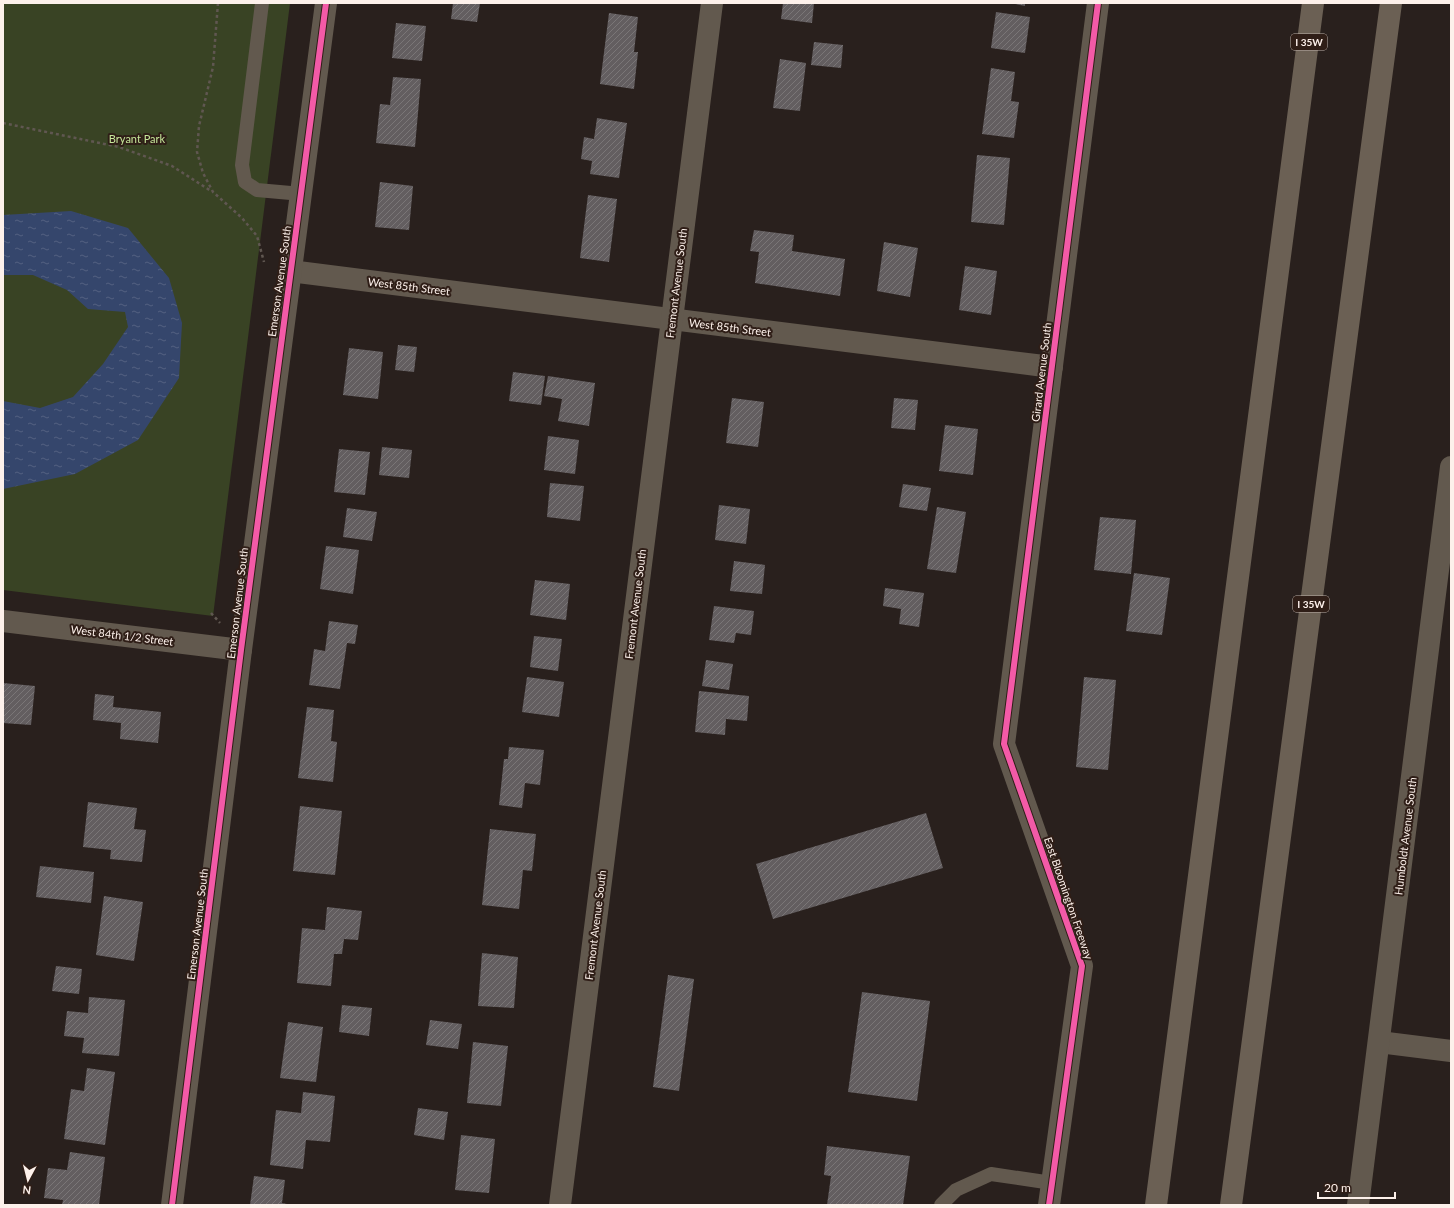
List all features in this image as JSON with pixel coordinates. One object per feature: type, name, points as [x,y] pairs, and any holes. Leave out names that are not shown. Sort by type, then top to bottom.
[{"type":"highway","name":"I 35W","points":[[1156,1205],[1313,3]]},
{"type":"highway","name":"I 35W","points":[[1231,1205],[1392,3]]},
{"type":"street","name":"Emerson Avenue South","points":[[172,1205],[241,650],[326,3]]},
{"type":"street","name":"Fremont Avenue South","points":[[560,1205],[712,3]]},
{"type":"street","name":"Girard Avenue South","points":[[1004,744],[1098,3]]},
{"type":"street","name":"West 85th Street","points":[[290,271],[1052,367]]},
{"type":"street","name":"Humboldt Avenue South","points":[[1358,1205],[1451,467]]},
{"type":"street","name":"West 84th 1/2 Street","points":[[3,621],[241,650]]},
{"type":"street","name":"East Bloomington Freeway","points":[[1004,744],[1082,966],[1049,1205]]},
{"type":"street","points":[[1379,1042],[1451,1051]]},
{"type":"lane","points":[[262,3],[242,165],[245,182],[257,190],[302,194]]},
{"type":"lane","points":[[941,1205],[956,1190],[991,1174],[1052,1183]]},
{"type":"path","points":[[213,192],[203,173],[197,152],[199,126],[213,68],[218,3]]},
{"type":"path","points":[[3,123],[118,147],[172,166],[213,192],[242,218],[257,236],[264,262]]},
{"type":"green space","name":"Bryant Park","points":[[3,3],[290,3],[213,616],[3,590]]},
{"type":"water","points":[[71,211],[128,228],[169,278],[182,323],[179,378],[138,440],[75,474],[3,489],[3,401],[40,408],[73,397],[103,364],[128,327],[125,312],[88,309],[67,290],[33,275],[3,275],[3,215]]},
{"type":"building","points":[[453,3],[480,3],[477,22],[451,19]]},
{"type":"building","points":[[783,3],[814,3],[812,23],[781,19]]},
{"type":"building","points":[[1010,3],[1025,3],[1025,6]]},
{"type":"building","points":[[996,12],[1030,17],[1025,53],[991,48]]},
{"type":"building","points":[[609,13],[638,17],[634,52],[638,52],[634,89],[600,84]]},
{"type":"building","points":[[396,23],[426,26],[422,61],[392,58]]},
{"type":"building","points":[[814,42],[843,45],[841,68],[811,65]]},
{"type":"building","points":[[780,59],[806,63],[800,111],[773,108]]},
{"type":"building","points":[[991,68],[1015,72],[1011,101],[1019,102],[1014,138],[982,134]]},
{"type":"building","points":[[393,77],[421,79],[415,147],[376,143],[380,104],[390,105]]},
{"type":"building","points":[[597,118],[627,123],[619,178],[590,174],[592,161],[581,159],[584,137],[594,139]]},
{"type":"building","points":[[977,155],[1010,158],[1004,225],[971,222]]},
{"type":"building","points":[[380,182],[413,186],[409,230],[375,227]]},
{"type":"building","points":[[588,195],[617,199],[609,262],[580,258]]},
{"type":"building","points":[[754,230],[794,235],[792,251],[845,259],[840,296],[755,283],[759,252],[750,251]]},
{"type":"building","points":[[884,242],[918,248],[910,297],[877,291]]},
{"type":"building","points":[[965,266],[997,271],[991,315],[959,310]]},
{"type":"building","points":[[398,345],[417,347],[414,372],[395,370]]},
{"type":"building","points":[[349,348],[383,352],[378,399],[343,395]]},
{"type":"building","points":[[513,372],[545,376],[541,405],[509,401]]},
{"type":"building","points":[[548,376],[595,383],[589,426],[558,421],[562,399],[544,396]]},
{"type":"building","points":[[732,398],[764,402],[758,447],[726,443]]},
{"type":"building","points":[[894,398],[918,400],[915,430],[891,428]]},
{"type":"building","points":[[945,425],[978,429],[973,475],[939,471]]},
{"type":"building","points":[[548,436],[579,440],[575,474],[544,470]]},
{"type":"building","points":[[382,447],[412,450],[409,478],[379,475]]},
{"type":"building","points":[[339,449],[370,452],[365,495],[334,492]]},
{"type":"building","points":[[550,483],[584,486],[580,521],[547,517]]},
{"type":"building","points":[[903,484],[931,488],[927,511],[899,507]]},
{"type":"building","points":[[719,505],[750,509],[746,544],[715,540]]},
{"type":"building","points":[[937,507],[966,512],[956,573],[927,569]]},
{"type":"building","points":[[347,508],[377,512],[372,541],[343,537]]},
{"type":"building","points":[[1100,517],[1136,520],[1131,574],[1094,570]]},
{"type":"building","points":[[326,546],[359,550],[353,594],[320,589]]},
{"type":"building","points":[[734,561],[765,565],[762,594],[730,591]]},
{"type":"building","points":[[1134,573],[1170,578],[1162,635],[1126,631]]},
{"type":"building","points":[[535,580],[570,584],[566,620],[530,615]]},
{"type":"building","points":[[885,588],[924,593],[919,627],[899,624],[901,609],[883,606]]},
{"type":"building","points":[[714,606],[754,611],[751,635],[736,633],[734,643],[709,640]]},
{"type":"building","points":[[329,621],[358,625],[355,644],[347,643],[340,689],[309,685],[314,649],[325,651]]},
{"type":"building","points":[[534,636],[562,639],[558,671],[530,667]]},
{"type":"building","points":[[706,660],[733,664],[729,690],[702,686]]},
{"type":"building","points":[[527,677],[564,682],[559,717],[522,712]]},
{"type":"building","points":[[1084,677],[1116,680],[1108,770],[1076,767]]},
{"type":"building","points":[[3,683],[35,686],[31,725],[3,723]]},
{"type":"building","points":[[699,691],[749,696],[747,721],[726,719],[725,735],[695,732]]},
{"type":"building","points":[[95,694],[114,696],[113,707],[161,712],[158,743],[120,739],[121,723],[93,720]]},
{"type":"building","points":[[307,707],[334,710],[331,741],[337,742],[333,782],[298,778]]},
{"type":"building","points":[[509,747],[544,750],[540,785],[525,783],[522,808],[499,805],[504,759],[508,759]]},
{"type":"building","points":[[88,802],[137,808],[134,829],[146,830],[142,862],[110,859],[111,850],[83,847]]},
{"type":"building","points":[[300,806],[342,811],[335,875],[293,871]]},
{"type":"building","points":[[926,813],[943,868],[773,919],[756,864]]},
{"type":"building","points":[[490,829],[536,834],[532,871],[523,870],[519,909],[482,905]]},
{"type":"building","points":[[40,866],[94,872],[91,903],[36,897]]},
{"type":"building","points":[[104,896],[143,902],[134,961],[96,955]]},
{"type":"building","points":[[327,907],[362,911],[358,940],[344,939],[342,954],[334,954],[331,986],[297,983],[302,928],[325,930]]},
{"type":"building","points":[[482,953],[518,957],[514,1008],[478,1006]]},
{"type":"building","points":[[56,966],[82,969],[79,994],[52,991]]},
{"type":"building","points":[[668,975],[694,979],[679,1091],[653,1087]]},
{"type":"building","points":[[862,992],[930,1001],[917,1101],[848,1092]]},
{"type":"building","points":[[89,997],[125,1000],[119,1056],[82,1053],[84,1038],[64,1036],[67,1011],[88,1013]]},
{"type":"building","points":[[342,1005],[372,1008],[369,1036],[339,1032]]},
{"type":"building","points":[[430,1020],[462,1024],[458,1049],[426,1045]]},
{"type":"building","points":[[288,1022],[323,1027],[316,1082],[280,1078]]},
{"type":"building","points":[[473,1042],[508,1046],[501,1106],[467,1103]]},
{"type":"building","points":[[87,1068],[115,1072],[105,1145],[64,1139],[71,1089],[84,1091]]},
{"type":"building","points":[[303,1092],[335,1096],[330,1142],[306,1140],[303,1169],[270,1165],[276,1110],[301,1113]]},
{"type":"building","points":[[418,1108],[448,1112],[444,1140],[414,1135]]},
{"type":"building","points":[[461,1135],[495,1139],[489,1193],[455,1190]]},
{"type":"building","points":[[827,1146],[910,1156],[903,1205],[827,1205],[831,1176],[824,1175]]},
{"type":"building","points":[[70,1152],[105,1157],[99,1205],[62,1205],[63,1200],[44,1198],[48,1168],[67,1170]]},
{"type":"building","points":[[254,1176],[285,1180],[282,1203],[292,1205],[250,1205]]},
{"type":"cycle path","points":[[172,1205],[241,650],[326,3]]},
{"type":"cycle path","points":[[1049,1205],[1082,966],[1004,744],[1098,3]]}]
